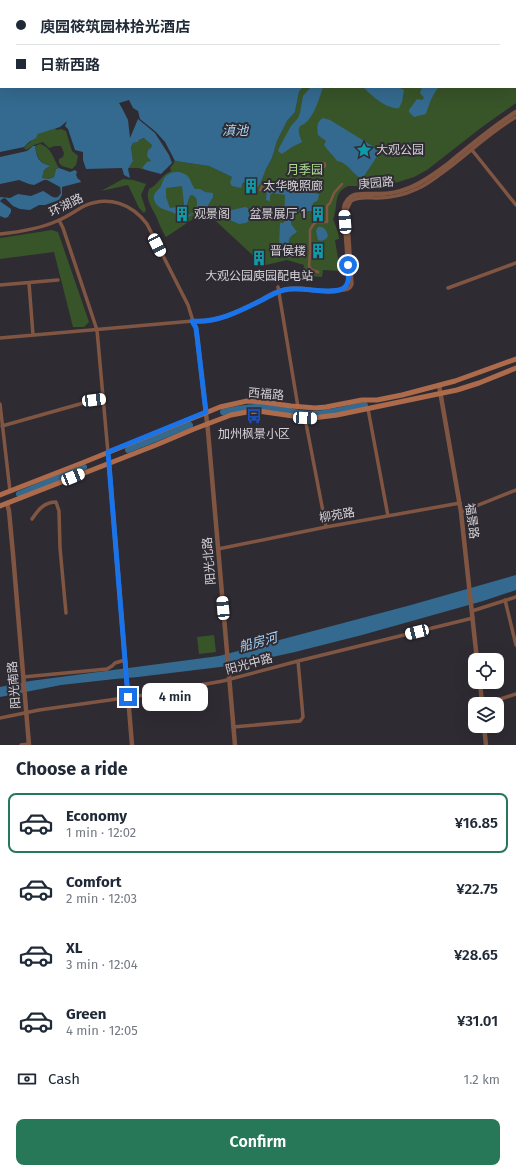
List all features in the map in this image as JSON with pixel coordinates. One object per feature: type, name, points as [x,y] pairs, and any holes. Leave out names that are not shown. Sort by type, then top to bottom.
[{"type":"main road","name":"西福路","points":[[0,495],[206,412],[234,403],[247,401],[264,402],[315,408],[362,400],[377,400],[439,385],[482,372],[516,359]]},
{"type":"main road","name":"西福路","points":[[0,506],[231,415],[247,412],[268,412],[305,418],[331,416],[440,394],[480,383],[516,368]]},
{"type":"street","name":"庚园路","points":[[339,290],[346,286],[348,279],[344,208],[345,202],[353,195],[391,193],[421,183],[516,112]]},
{"type":"street","points":[[0,338],[192,321],[202,322],[232,314],[279,289],[298,288],[328,291],[350,289],[352,284],[347,209],[351,201],[358,198],[392,197],[417,189],[430,182],[494,132],[516,117]]},
{"type":"street","points":[[472,150],[516,205]]},
{"type":"street","points":[[318,272],[312,270],[309,266],[310,230],[316,222],[327,222],[328,206],[333,199],[334,193],[342,184]]},
{"type":"street","points":[[260,190],[263,185]]},
{"type":"street","name":"环湖路","points":[[0,234],[31,230],[59,220],[84,206],[93,203],[110,201],[125,205],[137,213],[147,224],[188,305],[192,321]]},
{"type":"street","points":[[59,220],[97,330],[132,745]]},
{"type":"street","points":[[448,288],[516,263]]},
{"type":"street","points":[[0,285],[58,280]]},
{"type":"street","points":[[29,283],[33,335]]},
{"type":"street","points":[[279,289],[298,407]]},
{"type":"street","name":"阳光北路","points":[[192,321],[196,328],[206,412],[235,745]]},
{"type":"street","name":"福景路","points":[[439,385],[460,503],[476,653]]},
{"type":"street","points":[[2,426],[94,400],[103,399]]},
{"type":"street","points":[[0,404],[10,491]]},
{"type":"street","points":[[368,409],[388,516]]},
{"type":"street","points":[[305,418],[326,527]]},
{"type":"street","points":[[461,512],[516,490]]},
{"type":"street","points":[[32,519],[40,508],[56,502],[59,512],[60,548],[66,613]]},
{"type":"street","name":"阳光南路","points":[[7,503],[10,518],[29,744]]},
{"type":"street","name":"柳苑路","points":[[218,549],[326,527],[460,503]]},
{"type":"street","points":[[472,611],[516,597]]},
{"type":"street","points":[[505,600],[516,645]]},
{"type":"street","name":"阳光中路","points":[[0,718],[229,679],[473,618]]},
{"type":"street","points":[[23,678],[107,669],[115,663],[125,660]]},
{"type":"street","points":[[233,727],[300,721],[303,717],[298,661]]},
{"type":"street","points":[[504,698],[516,694]]},
{"type":"street","points":[[485,733],[486,745]]},
{"type":"street","points":[[21,745],[29,744]]},
{"type":"green space","name":"大观公园","points":[[302,88],[516,88],[516,103],[482,127],[427,170],[414,177],[386,186],[348,186],[343,189],[338,196],[333,219],[339,239],[335,240],[340,271],[323,270],[322,277],[309,276],[309,274],[303,272],[304,265],[287,260],[262,266],[260,262],[205,211],[166,237],[150,203],[148,193],[149,189],[171,171],[170,168],[174,163],[173,162],[175,161],[209,166],[232,177],[241,188],[243,184],[248,181],[253,185],[266,169],[287,121],[295,112],[299,92]]},
{"type":"green space","points":[[55,128],[57,130],[61,129],[66,131],[72,151],[78,156],[76,165],[72,169],[62,166],[59,163],[59,159],[63,157],[64,153],[61,146],[49,148],[43,142],[26,150],[24,148],[38,134]]},
{"type":"green space","points":[[145,138],[152,145],[151,161],[143,168],[146,170],[128,168],[133,161],[131,147],[133,143]]},
{"type":"green space","points":[[40,144],[50,151],[59,168],[56,169],[54,177],[49,179],[42,178],[44,170],[49,167],[41,161],[37,154],[35,146]]},
{"type":"green space","points":[[123,179],[146,184],[141,195],[146,210],[144,213],[139,208],[128,185],[101,191]]},
{"type":"green space","points":[[52,230],[58,232],[89,322],[84,327],[73,327],[54,252],[0,259],[0,238]]},
{"type":"green space","points":[[214,635],[216,652],[199,654],[197,637]]},
{"type":"water","name":"滇池","points":[[0,88],[302,88],[299,92],[295,112],[287,121],[277,141],[272,158],[257,188],[253,188],[252,183],[248,181],[243,183],[241,188],[232,186],[230,183],[232,177],[209,166],[175,161],[165,142],[156,132],[140,119],[138,111],[133,108],[129,100],[119,103],[128,120],[130,138],[138,119],[155,133],[169,155],[172,163],[161,174],[142,168],[147,162],[151,161],[147,156],[148,150],[152,145],[144,138],[133,143],[131,147],[133,161],[128,169],[130,178],[124,175],[122,168],[86,169],[83,160],[83,152],[75,150],[68,129],[65,126],[67,121],[60,127],[38,134],[36,138],[24,147],[0,152]]},
{"type":"water","points":[[310,88],[323,88],[312,115],[305,124],[299,128],[299,134],[302,142],[282,154],[278,151],[291,126],[298,118],[303,96]]},
{"type":"water","points":[[364,88],[400,88],[404,90],[402,102],[399,108],[389,107]]},
{"type":"water","points":[[422,88],[438,88],[431,100],[426,114],[414,117],[409,110],[417,99],[422,100],[424,98],[420,93]]},
{"type":"water","points":[[323,118],[330,120],[374,147],[377,151],[378,155],[364,176],[359,177],[344,163],[337,161],[324,145],[326,141],[318,135],[317,130],[318,123]]},
{"type":"water","points":[[33,146],[35,146],[37,157],[43,163],[50,166],[44,170],[42,178],[49,179],[54,177],[56,169],[59,168],[70,172],[75,170],[77,172],[76,175],[78,179],[81,182],[62,187],[62,195],[59,200],[45,205],[39,205],[30,210],[20,209],[13,206],[5,198],[0,201],[0,197],[10,198],[18,194],[31,196],[43,191],[52,197],[58,197],[61,193],[60,187],[47,180],[34,185],[19,180],[0,184],[0,157],[27,151]]},
{"type":"water","points":[[179,172],[188,177],[195,189],[213,193],[213,197],[207,207],[200,209],[181,221],[177,219],[176,214],[159,207],[154,199],[155,193],[161,186],[166,176],[171,173]],"holes":[[[182,186],[184,206],[170,208],[166,197],[166,188]],[[191,195],[196,199],[196,211],[186,216],[187,204]]]},
{"type":"water","points":[[269,186],[319,194],[318,200],[313,203],[312,211],[293,211],[291,213],[291,224],[297,232],[292,235],[287,249],[279,248],[280,223],[284,223],[285,195],[272,193],[270,195],[270,201],[266,200],[267,188]]},
{"type":"water","points":[[0,201],[11,209],[8,217],[5,218],[0,216]]},
{"type":"water","points":[[212,207],[222,211],[229,211],[246,207],[256,215],[246,223],[239,224],[230,220],[219,219],[210,210]]},
{"type":"water","points":[[318,227],[324,228],[326,231],[328,236],[326,239],[321,241],[318,240],[316,231]]},
{"type":"water","points":[[516,575],[516,590],[483,601],[362,635],[295,652],[220,667],[61,685],[0,697],[0,687],[30,681],[219,656],[411,605]]},
{"type":"waterway","points":[[223,412],[244,408],[265,407],[314,414],[333,412],[365,405]]},
{"type":"waterway","points":[[128,450],[190,425]]},
{"type":"waterway","points":[[19,494],[84,467]]},
{"type":"place","name":"大观公园","points":[[364,150]]},
{"type":"place","name":"太华晚照廊","points":[[251,186]]},
{"type":"place","name":"观景阁","points":[[182,214]]},
{"type":"place","name":"盆景展厅 1","points":[[318,214]]},
{"type":"place","name":"晋侯楼","points":[[318,251]]},
{"type":"place","name":"大观公园庾园配电站","points":[[259,258]]},
{"type":"place","name":"加州枫景小区","points":[[254,416]]},
{"type":"route","points":[[128,697],[108,452],[146,436],[170,428],[206,412],[196,328],[192,321],[202,322],[225,317],[280,291],[289,289],[298,288],[328,291],[343,289],[348,283],[348,265]]},
{"type":"park label","name":"月季园","points":[[305,170]]},
{"type":"water label","name":"船房河","points":[[258,642]]}]
